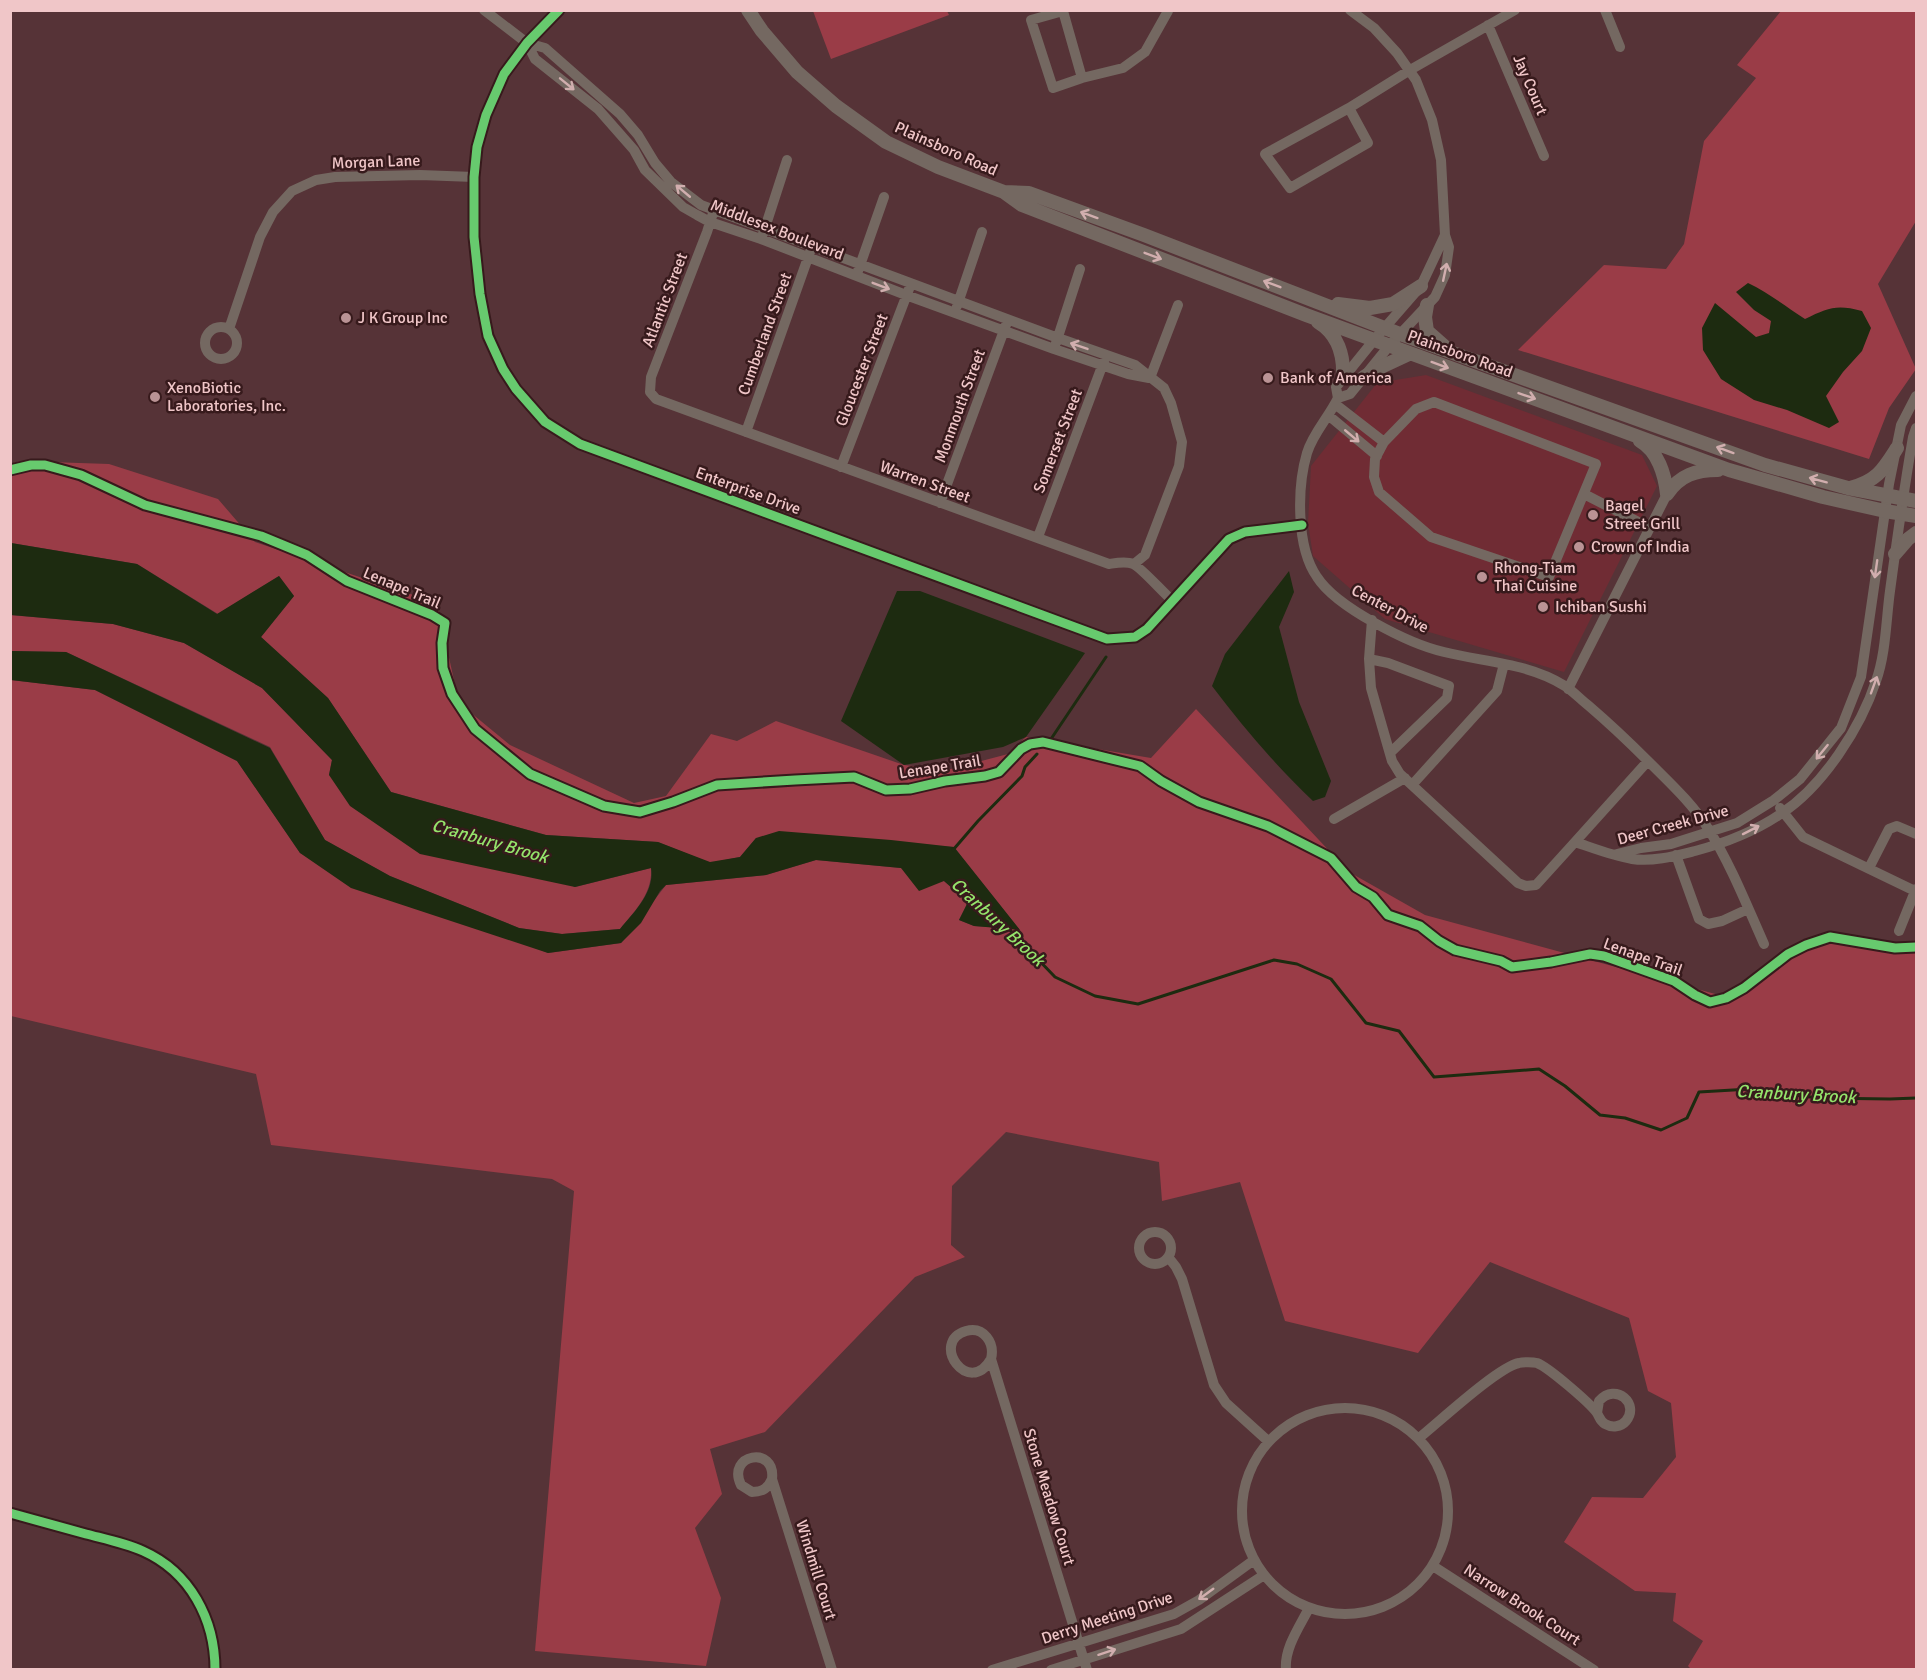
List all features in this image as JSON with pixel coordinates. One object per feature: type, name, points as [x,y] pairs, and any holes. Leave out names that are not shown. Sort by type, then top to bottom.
[{"type":"street","points":[[484,10],[527,43],[559,10]]},
{"type":"street","name":"Plainsboro Road","points":[[748,10],[762,32],[797,72],[836,106],[886,142],[938,167],[1004,192],[1022,205],[1409,354],[1729,470],[1823,497],[1917,516]]},
{"type":"street","name":"Center Drive","points":[[1336,401],[1350,394],[1389,346],[1435,297],[1445,275],[1449,248],[1445,235],[1441,160],[1432,120],[1416,80],[1374,28],[1350,10]]},
{"type":"street","points":[[1349,108],[1368,143],[1290,188],[1265,154],[1349,108],[1515,10]]},
{"type":"street","points":[[1605,10],[1620,47]]},
{"type":"street","points":[[1082,78],[1063,11],[1031,20],[1053,88],[1123,68],[1144,52],[1168,11]]},
{"type":"street","name":"Jay Court","points":[[1488,25],[1544,156]]},
{"type":"street","name":"Enterprise Drive","points":[[527,43],[504,74],[486,115],[477,147],[474,177],[474,237],[480,294],[488,336],[503,369],[545,422],[580,444],[1107,639],[1135,637],[1147,629],[1229,539],[1245,532],[1302,525]]},
{"type":"street","name":"Middlesex Boulevard","points":[[527,43],[545,48],[620,114],[638,135],[655,164],[671,182],[701,205],[763,234],[810,252],[856,276],[1004,330],[1104,360],[1128,374],[1150,378]]},
{"type":"street","name":"Middlesex Boulevard","points":[[527,43],[535,59],[598,110],[634,150],[645,170],[682,207],[710,222],[763,234]]},
{"type":"street","points":[[763,234],[787,160]]},
{"type":"street","name":"Morgan Lane","points":[[229,329],[260,237],[273,212],[292,191],[315,180],[334,177],[474,177]]},
{"type":"street","name":"Plainsboro Road","points":[[1004,192],[1029,193],[1400,334],[1765,465],[1848,488],[1910,500]]},
{"type":"street","points":[[856,276],[884,197]]},
{"type":"street","name":"Atlantic Street","points":[[656,399],[650,392],[651,377],[714,210]]},
{"type":"street","points":[[954,312],[982,232]]},
{"type":"street","name":"Center Drive","points":[[1445,235],[1421,286],[1374,339],[1336,387],[1336,401],[1306,455],[1301,487],[1302,525],[1308,561],[1317,578],[1333,594],[1403,637],[1440,651],[1545,675],[1568,689],[1617,729],[1682,796],[1710,832],[1764,944]]},
{"type":"street","name":"Middlesex Boulevard","points":[[810,252],[860,264],[911,283],[1009,320],[1056,344]]},
{"type":"street","name":"Cumberland Street","points":[[746,432],[810,252]]},
{"type":"street","points":[[1056,344],[1080,269]]},
{"type":"street","name":"Gloucester Street","points":[[841,467],[911,283]]},
{"type":"street","points":[[1303,296],[1370,308],[1393,304],[1421,286]]},
{"type":"street","points":[[1427,305],[1425,317],[1427,332],[1453,353]]},
{"type":"street","points":[[1173,601],[1134,564],[1144,555],[1179,466],[1182,442],[1171,403],[1164,388],[1150,378],[1178,306]]},
{"type":"street","points":[[1306,315],[1327,327],[1338,343],[1343,364],[1343,377]]},
{"type":"street","name":"Monmouth Street","points":[[940,503],[1009,320]]},
{"type":"street","points":[[1364,377],[1409,354]]},
{"type":"street","name":"Somerset Street","points":[[1038,537],[1104,360]]},
{"type":"street","name":"Deer Creek Drive","points":[[1614,854],[1671,844],[1737,823],[1774,801],[1800,779],[1840,728],[1861,677],[1887,496],[1901,425],[1917,396]]},
{"type":"street","name":"Warren Street","points":[[656,399],[1109,564],[1125,562],[1134,564]]},
{"type":"street","points":[[1336,401],[1384,442]]},
{"type":"street","points":[[1434,402],[1596,464],[1549,577],[1431,537],[1379,492],[1374,477],[1375,459],[1384,442],[1416,409],[1434,402]]},
{"type":"street","points":[[1328,415],[1377,456]]},
{"type":"street","name":"Deer Creek Drive","points":[[1614,854],[1633,859],[1669,858],[1717,845],[1748,832],[1783,812],[1813,785],[1840,752],[1855,727],[1877,679],[1900,513],[1910,500],[1913,437],[1917,428]]},
{"type":"street","points":[[1622,432],[1645,444],[1654,454],[1662,471],[1667,494]]},
{"type":"street","points":[[1848,488],[1865,484],[1882,471],[1897,448]]},
{"type":"street","points":[[1568,689],[1672,486],[1688,474],[1708,470],[1729,470]]},
{"type":"street","points":[[1584,494],[1650,528]]},
{"type":"street","points":[[1895,554],[1908,539],[1917,533]]},
{"type":"street","points":[[1372,620],[1369,659],[1371,688],[1392,761],[1408,781],[1518,883],[1526,886],[1536,885],[1648,761]]},
{"type":"street","points":[[1369,659],[1388,663],[1449,686],[1447,698],[1390,753]]},
{"type":"street","points":[[1334,819],[1408,781],[1497,691],[1504,664]]},
{"type":"street","points":[[1774,801],[1803,837],[1916,890],[1899,932]]},
{"type":"street","points":[[1869,868],[1889,829],[1897,826],[1917,834]]},
{"type":"street","points":[[1575,842],[1614,854]]},
{"type":"street","points":[[1676,855],[1700,919],[1708,924],[1722,921],[1748,909]]},
{"type":"street","points":[[1169,1258],[1182,1279],[1214,1385],[1226,1403],[1268,1441]]},
{"type":"street","name":"Stone Meadow Court","points":[[992,1359],[976,1372],[961,1369],[954,1363],[951,1356],[953,1342],[963,1332],[977,1331],[984,1334],[992,1345],[992,1359],[1085,1665]]},
{"type":"street","points":[[1419,1438],[1500,1372],[1518,1363],[1536,1363],[1553,1372],[1597,1413]]},
{"type":"street","points":[[1349,1408],[1360,1408],[1392,1418],[1419,1438],[1436,1460],[1446,1486],[1449,1514],[1445,1541],[1433,1566],[1415,1588],[1392,1604],[1365,1612],[1346,1614],[1309,1608],[1284,1595],[1264,1575],[1254,1560],[1243,1530],[1242,1498],[1251,1467],[1268,1441],[1294,1420],[1326,1409],[1349,1408]]},
{"type":"street","name":"Windmill Court","points":[[772,1479],[832,1670]]},
{"type":"street","points":[[10,1513],[120,1543],[143,1551],[169,1567],[194,1593],[203,1610],[212,1637],[215,1670]]},
{"type":"street","name":"Derry Meeting Drive","points":[[992,1670],[1174,1614],[1199,1600],[1254,1560]]},
{"type":"street","name":"Narrow Brook Court","points":[[1433,1566],[1594,1670]]},
{"type":"street","name":"Derry Meeting Drive","points":[[1051,1670],[1085,1665],[1181,1629],[1264,1575]]},
{"type":"street","points":[[1286,1670],[1291,1645],[1309,1608]]},
{"type":"shaded area","points":[[813,11],[947,11],[949,15],[831,59]]},
{"type":"shaded area","points":[[1781,11],[1916,11],[1916,221],[1878,284],[1916,369],[1889,408],[1869,459],[1518,350],[1604,265],[1666,269],[1684,244],[1704,141],[1756,78],[1737,65]]},
{"type":"shaded area","points":[[1426,375],[1642,455],[1657,486],[1564,672],[1385,619],[1313,556],[1308,523],[1311,466],[1377,383]]},
{"type":"shaded area","points":[[20,461],[109,464],[218,499],[255,542],[437,603],[459,703],[510,745],[634,803],[666,796],[711,734],[737,741],[776,721],[904,765],[947,770],[1008,754],[1026,737],[1151,758],[1196,709],[1349,872],[1425,915],[1719,995],[1826,941],[1916,947],[1916,1669],[1691,1669],[1688,1666],[1703,1641],[1673,1621],[1676,1593],[1635,1591],[1564,1542],[1592,1497],[1643,1498],[1676,1457],[1671,1403],[1648,1391],[1629,1318],[1490,1262],[1418,1353],[1285,1321],[1240,1182],[1162,1201],[1159,1162],[1006,1132],[952,1186],[951,1245],[965,1257],[915,1277],[765,1432],[710,1449],[722,1494],[695,1528],[721,1598],[706,1666],[535,1651],[574,1191],[552,1179],[271,1145],[256,1074],[11,1016],[11,680],[95,690],[237,761],[300,853],[548,953],[621,943],[666,885],[766,875],[816,860],[901,868],[944,881],[968,902],[959,920],[974,926],[1019,929],[954,847],[756,838],[740,857],[710,863],[658,842],[546,835],[391,792],[328,698],[261,637],[294,596],[279,576],[218,614],[137,564],[11,543],[10,464]]},
{"type":"shaded area","points":[[10,615],[113,624],[184,643],[262,688],[332,760],[329,775],[575,887],[651,868],[646,894],[620,929],[562,934],[519,928],[390,876],[325,840],[270,747],[66,652],[11,651]]},
{"type":"water","points":[[1748,283],[1805,319],[1832,308],[1862,311],[1871,328],[1862,351],[1826,396],[1839,422],[1829,428],[1787,410],[1754,400],[1721,379],[1703,350],[1702,328],[1715,303],[1756,337],[1769,333],[1771,321],[1754,310],[1736,292]]},
{"type":"water","points":[[11,543],[137,564],[217,614],[279,576],[294,596],[261,637],[328,698],[391,792],[546,835],[658,842],[710,862],[740,857],[756,838],[779,831],[954,847],[1020,930],[974,926],[959,920],[968,902],[944,881],[919,891],[901,868],[816,860],[766,875],[666,885],[641,923],[621,943],[548,953],[351,888],[300,853],[237,761],[95,690],[11,680],[11,651],[66,652],[270,748],[325,840],[390,876],[519,928],[562,934],[620,929],[647,893],[651,868],[575,887],[420,854],[350,806],[329,775],[332,760],[262,688],[184,643],[113,624],[11,615]]},
{"type":"water","points":[[1289,571],[1294,592],[1279,627],[1299,702],[1331,781],[1325,797],[1313,801],[1260,746],[1212,686],[1225,654]]},
{"type":"water","points":[[897,591],[920,591],[1085,653],[1026,737],[1003,747],[904,765],[841,721]]},
{"type":"waterway","points":[[1051,739],[1106,657]]},
{"type":"waterway","points":[[953,850],[1022,776],[1025,767],[1037,754]]},
{"type":"waterway","name":"Cranbury Brook","points":[[1008,928],[1055,977],[1095,996],[1138,1004],[1274,960],[1297,964],[1331,979],[1366,1023],[1399,1031],[1434,1077],[1539,1069],[1565,1086],[1600,1115],[1625,1118],[1661,1130],[1687,1118],[1699,1092],[1750,1089],[1818,1098],[1916,1098]]},
{"type":"cycle path","points":[[559,10],[527,43],[504,74],[486,115],[477,147],[474,177],[474,237],[480,294],[488,336],[503,369],[516,389],[545,422],[580,444],[1107,639],[1135,637],[1147,629],[1229,539],[1245,532],[1302,525]]},
{"type":"cycle path","name":"Lenape Trail","points":[[10,470],[31,465],[45,465],[81,475],[145,505],[261,536],[307,555],[347,581],[432,615],[445,623],[442,643],[443,668],[452,694],[475,729],[530,774],[604,806],[640,812],[717,785],[795,780],[854,777],[886,790],[910,789],[999,772],[1021,749],[1030,744],[1043,742],[1140,766],[1161,781],[1199,802],[1268,826],[1331,858],[1356,887],[1373,897],[1388,915],[1420,926],[1455,950],[1501,961],[1512,967],[1590,954],[1604,956],[1674,981],[1710,1002],[1726,998],[1744,988],[1788,954],[1830,937],[1895,948],[1916,947]]},
{"type":"cycle path","points":[[10,1513],[122,1543],[160,1560],[174,1571],[197,1599],[210,1633],[215,1670]]},
{"type":"place","name":"J K Group Inc","points":[[346,318]]},
{"type":"place","name":"Bank of America","points":[[1268,378]]},
{"type":"place","name":"XenoBiotic Laboratories, Inc.","points":[[155,397]]},
{"type":"place","name":"Bagel Street Grill","points":[[1593,515]]},
{"type":"place","name":"Crown of India","points":[[1579,547]]},
{"type":"place","name":"Rhong-Tiam Thai Cuisine","points":[[1482,577]]},
{"type":"place","name":"Ichiban Sushi","points":[[1543,607]]}]
